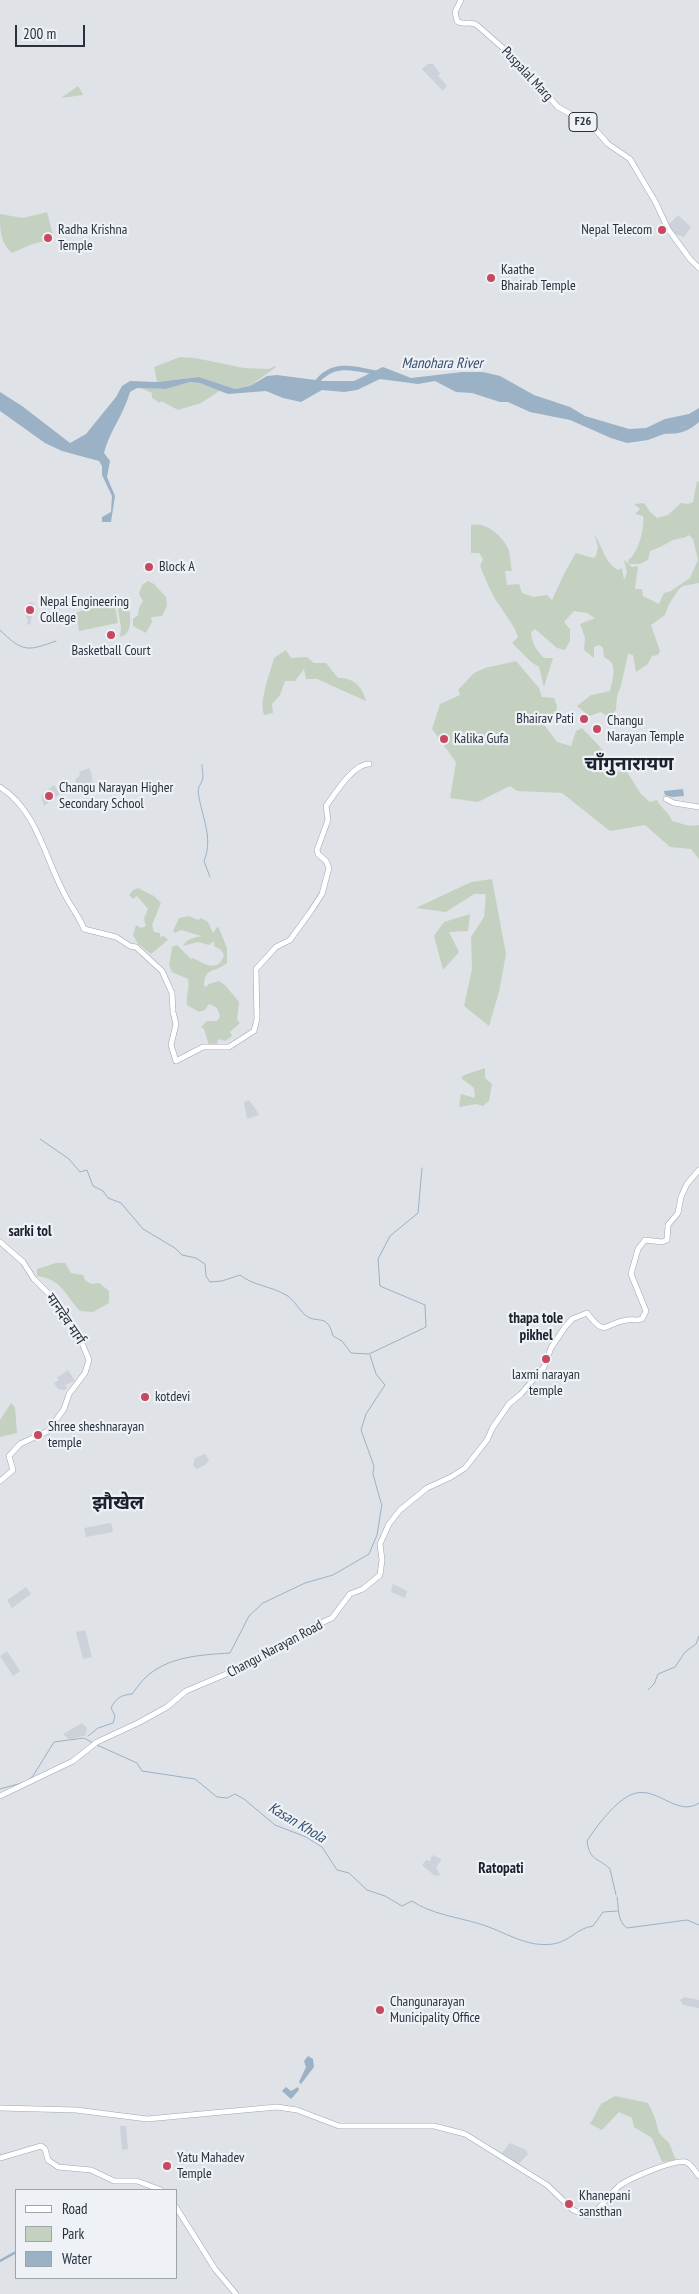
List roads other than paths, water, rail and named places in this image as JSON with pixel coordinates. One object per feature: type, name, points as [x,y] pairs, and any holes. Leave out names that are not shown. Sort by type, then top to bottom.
[{"type":"main road","name":"Puspalal Marg","points":[[461,0],[455,12],[457,21],[461,23],[472,22],[478,26],[512,56],[558,107],[592,127],[608,144],[630,159],[656,202],[668,229],[690,260],[699,268]]},
{"type":"main road","points":[[0,787],[18,802],[33,826],[65,895],[80,917],[84,929],[116,937],[130,946],[136,947],[165,974],[173,996],[173,1012],[176,1024],[171,1046],[176,1061],[202,1047],[228,1047],[254,1031],[257,1019],[256,969],[276,947],[290,940],[322,894],[329,868],[317,850],[328,820],[326,806],[339,787],[359,766],[369,764]]},
{"type":"main road","points":[[666,799],[674,803],[699,807]]},
{"type":"main road","name":"Changu Narayan Road","points":[[0,1796],[73,1761],[95,1744],[167,1707],[186,1691],[231,1672],[247,1663],[256,1661],[301,1632],[330,1620],[352,1593],[363,1589],[377,1579],[380,1575],[382,1560],[380,1544],[389,1524],[400,1510],[418,1494],[451,1477],[466,1465],[487,1440],[508,1404],[522,1394],[544,1367],[551,1348],[572,1319],[587,1313],[597,1326],[604,1328],[626,1320],[642,1319],[646,1311],[631,1274],[638,1249],[645,1240],[667,1240],[668,1225],[678,1213],[681,1197],[687,1184],[699,1170]]},
{"type":"main road","name":"मानदेव मार्ग","points":[[0,1242],[23,1262],[34,1279],[51,1295],[74,1327],[88,1356],[89,1363],[85,1373],[69,1394],[64,1409],[48,1431],[20,1444],[12,1451],[9,1456],[13,1470],[0,1481]]},
{"type":"main road","points":[[0,2108],[76,2110],[147,2119],[277,2107],[297,2110],[339,2126],[434,2126],[471,2138],[547,2185],[575,2212],[588,2216],[601,2206],[620,2186],[644,2174],[677,2162],[688,2163],[699,2176]]},
{"type":"main road","points":[[0,2158],[41,2146],[45,2149],[48,2160],[58,2167],[91,2170],[114,2180],[137,2182],[158,2189]]},
{"type":"main road","points":[[178,2210],[215,2269],[236,2294]]},
{"type":"water","points":[[383,367],[411,378],[462,372],[483,372],[500,376],[534,395],[570,407],[585,416],[629,429],[646,428],[665,419],[689,414],[699,408],[699,421],[648,440],[627,443],[570,420],[530,412],[508,402],[500,402],[472,393],[456,392],[435,381],[418,384],[380,379],[357,390],[344,392],[322,390],[301,402],[283,398],[266,391],[228,394],[200,383],[190,382],[166,389],[137,388],[130,392],[104,453],[110,461],[107,477],[115,496],[111,522],[102,522],[102,517],[111,512],[112,496],[102,475],[102,466],[99,461],[62,451],[45,443],[0,411],[0,392],[22,406],[70,443],[86,434],[116,397],[122,386],[130,381],[157,382],[199,377],[235,389],[250,386],[267,376],[277,375],[323,381],[354,381]]},
{"type":"water","points":[[683,789],[684,796],[672,797],[665,795],[664,791]]},
{"type":"water","points":[[308,2056],[313,2059],[314,2067],[301,2084],[299,2082],[306,2067],[304,2061]]},
{"type":"water","points":[[286,2087],[291,2091],[298,2087],[299,2090],[291,2099],[282,2091]]},
{"type":"waterway","name":"Manohara River","points":[[316,383],[329,371],[337,369],[352,368],[377,373]]},
{"type":"waterway","name":"Manohara River","points":[[662,431],[673,432],[682,430],[699,419]]},
{"type":"waterway","points":[[0,630],[15,643],[26,648],[39,647],[56,641]]},
{"type":"waterway","points":[[202,765],[203,779],[198,791],[208,843],[204,861],[210,877]]},
{"type":"waterway","points":[[40,1139],[69,1159],[80,1172],[87,1170],[93,1186],[103,1191],[108,1198],[121,1203],[143,1229],[175,1248],[182,1255],[196,1258],[205,1264],[206,1276],[210,1282],[222,1281],[240,1275],[245,1279],[280,1292],[289,1297],[305,1315],[325,1321],[331,1329],[333,1336],[342,1341],[351,1353],[369,1354],[426,1327],[425,1305],[380,1286],[378,1259],[390,1236],[418,1213],[422,1168]]},
{"type":"waterway","points":[[370,1355],[376,1374],[385,1385],[366,1414],[361,1430],[374,1466],[373,1474],[381,1503]]},
{"type":"waterway","points":[[88,1736],[98,1728],[113,1723],[115,1716],[111,1708],[117,1699],[132,1694],[153,1671],[185,1658],[230,1653],[249,1616],[263,1603],[305,1583],[333,1575],[369,1554],[377,1535],[382,1504]]},
{"type":"waterway","points":[[648,1690],[654,1684],[658,1674],[675,1667],[685,1652],[696,1644],[699,1636]]},
{"type":"waterway","name":"Kasan Khola","points":[[28,1780],[33,1776],[54,1742],[84,1738],[93,1743]]},
{"type":"waterway","name":"Kasan Khola","points":[[97,1745],[137,1763],[142,1771],[195,1779],[217,1797],[227,1798],[235,1794],[244,1799],[275,1825],[306,1837],[322,1847],[337,1870],[349,1873],[367,1890],[385,1896],[402,1906],[412,1901],[436,1912],[480,1924],[524,1941],[543,1945],[559,1943],[582,1929],[593,1926],[603,1912],[618,1911]]},
{"type":"waterway","name":"Kasan Khola","points":[[0,1789],[22,1783]]},
{"type":"waterway","name":"Kasan Khola","points":[[616,1895],[610,1869],[592,1856],[587,1841],[607,1814],[620,1801],[633,1794],[642,1792],[683,1807],[691,1807],[699,1803]]},
{"type":"waterway","points":[[617,1897],[620,1918],[627,1928],[687,1920],[699,1925]]},
{"type":"waterway","points":[[0,2261],[15,2253]]},
{"type":"place","name":"Nepal Telecom","points":[[662,230]]},
{"type":"place","name":"Radha Krishna Temple","points":[[48,238]]},
{"type":"place","name":"Kaathe Bhairab Temple","points":[[491,278]]},
{"type":"place","name":"Block A","points":[[149,567]]},
{"type":"place","name":"Nepal Engineering College","points":[[30,610]]},
{"type":"place","name":"Basketball Court","points":[[111,635]]},
{"type":"place","name":"Bhairav Pati","points":[[584,719]]},
{"type":"place","name":"Changu Narayan Temple","points":[[597,729]]},
{"type":"place","name":"Kalika Gufa","points":[[444,739]]},
{"type":"place","name":"Changu Narayan Higher Secondary School","points":[[49,796]]},
{"type":"place","name":"laxmi narayan temple","points":[[546,1359]]},
{"type":"place","name":"kotdevi","points":[[145,1397]]},
{"type":"place","name":"Shree sheshnarayan temple","points":[[38,1435]]},
{"type":"place","name":"Changunarayan Municipality Office","points":[[380,2010]]},
{"type":"place","name":"Yatu Mahadev Temple","points":[[167,2166]]},
{"type":"place","name":"Khanepani sansthan","points":[[569,2204]]},
{"type":"district","name":"चाँगुनारायण","points":[[629,765]]},
{"type":"district","name":"sarki tol","points":[[30,1232]]},
{"type":"district","name":"thapa tole pikhel","points":[[536,1328]]},
{"type":"district","name":"झौखेल","points":[[118,1504]]},
{"type":"district","name":"Ratopati","points":[[501,1869]]}]
